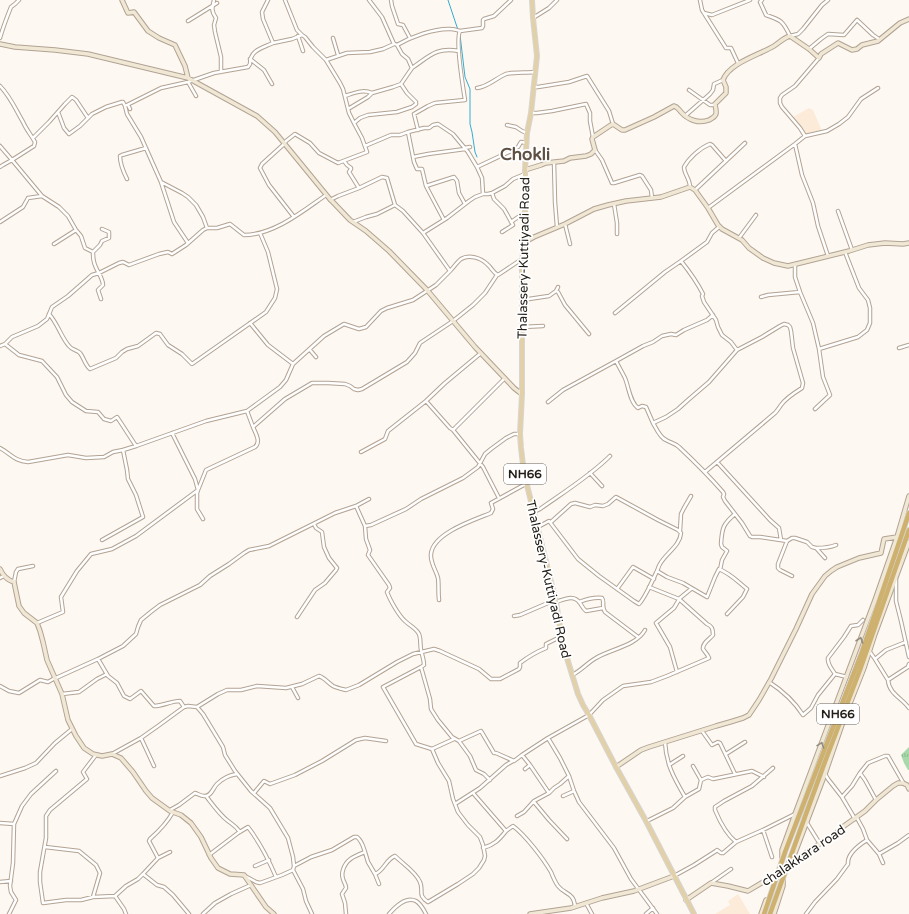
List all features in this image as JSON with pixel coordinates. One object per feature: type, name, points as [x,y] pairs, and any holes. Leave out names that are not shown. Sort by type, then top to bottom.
[{"type":"highway","name":"NH66","points":[[762,914],[773,889],[782,861],[862,652],[909,513]]},
{"type":"highway","name":"NH66","points":[[770,914],[789,858],[860,670],[909,530]]},
{"type":"main road","points":[[122,0],[126,11],[128,13],[134,12],[148,30],[159,38],[175,45],[185,66],[188,80]]},
{"type":"main road","name":"Thalassery-Kuttiyadi Road","points":[[532,0],[537,56],[525,172],[525,214],[522,258],[522,394],[520,434],[522,458],[556,601],[563,645],[578,694],[694,914]]},
{"type":"main road","points":[[525,172],[546,163],[591,154],[595,150],[592,140],[593,137],[614,124],[620,130],[625,130],[674,106],[685,116],[697,122],[702,122],[713,118],[717,112],[715,104],[726,93],[726,87],[723,80],[724,75],[738,63],[774,46],[787,37],[790,36],[819,58],[821,54],[838,43],[852,50],[858,49],[862,45],[876,42],[900,23],[909,19]]},
{"type":"main road","points":[[0,44],[15,47],[88,54],[188,80],[193,80],[257,116],[275,132],[330,200],[350,220],[366,231],[389,251],[427,290],[481,354],[522,394]]},
{"type":"main road","points":[[523,243],[594,209],[626,201],[652,198],[690,187],[695,190],[725,232],[739,239],[749,248],[774,263],[788,266],[845,252],[868,244],[909,243]]},
{"type":"main road","points":[[782,861],[782,850],[875,600],[897,537],[909,496]]},
{"type":"main road","points":[[616,767],[641,750],[749,715],[769,682],[812,594],[825,576],[837,567],[859,558],[879,554],[881,552],[884,539],[897,537]]},
{"type":"main road","points":[[789,858],[795,853],[807,823],[909,542]]},
{"type":"main road","points":[[0,569],[2,577],[14,582],[19,606],[24,613],[37,623],[47,660],[62,694],[68,720],[84,748],[96,755],[102,756],[112,754],[121,758],[152,798],[171,812],[181,815],[194,826],[215,865],[222,871],[230,874],[244,875],[266,907],[274,914]]},
{"type":"main road","name":"chalakkara road","points":[[711,883],[748,891],[775,875],[834,835],[898,784],[905,784]]},
{"type":"main road","points":[[905,784],[909,789]]},
{"type":"main road","points":[[530,914],[575,907],[602,898],[638,889],[674,876]]},
{"type":"main road","points":[[774,914],[783,886],[783,876]]},
{"type":"main road","points":[[686,900],[711,883]]},
{"type":"street","points":[[0,38],[11,7],[19,0]]},
{"type":"street","points":[[214,0],[213,13],[216,18],[214,25],[221,57],[221,72]]},
{"type":"street","points":[[268,0],[262,12],[263,19],[273,43]]},
{"type":"street","points":[[285,0],[297,30],[326,60],[340,83],[348,109],[367,152],[338,163],[319,153],[310,144],[295,134],[284,143],[262,164],[260,168],[269,186],[294,217]]},
{"type":"street","points":[[369,0],[382,17],[396,44],[402,54],[408,59],[412,68]]},
{"type":"street","points":[[391,0],[398,24],[403,25],[410,38]]},
{"type":"street","points":[[326,60],[347,53],[370,52],[383,49],[410,38],[443,29],[460,31],[482,28],[484,19],[494,16],[511,0]]},
{"type":"street","points":[[533,18],[549,8],[557,0]]},
{"type":"street","points":[[700,0],[702,10],[726,48],[731,48],[738,63]]},
{"type":"street","points":[[704,13],[712,15],[750,0]]},
{"type":"street","points":[[760,1],[766,15],[779,19],[790,36],[798,34],[828,0]]},
{"type":"street","points":[[188,21],[217,3]]},
{"type":"street","points":[[809,49],[828,34],[844,35],[856,20],[879,39]]},
{"type":"street","points":[[414,114],[435,103],[465,100],[459,51],[458,34],[460,31]]},
{"type":"street","points":[[193,80],[214,73],[248,67],[250,64],[250,59],[257,50],[273,43],[302,35]]},
{"type":"street","points":[[298,36],[303,51]]},
{"type":"street","points":[[333,38],[338,55]]},
{"type":"street","points":[[348,109],[372,93],[401,84],[412,68],[426,57],[437,51],[450,49],[459,51]]},
{"type":"street","points":[[805,136],[782,107],[780,98],[795,86],[819,58]]},
{"type":"street","points":[[250,59],[264,70],[272,84]]},
{"type":"street","points":[[477,88],[508,74],[525,74],[535,72]]},
{"type":"street","points":[[533,87],[569,82],[587,76],[609,110],[614,124]]},
{"type":"street","points":[[127,105],[161,88],[188,80],[196,96]]},
{"type":"street","points":[[685,116],[710,94],[713,90],[714,84],[723,80]]},
{"type":"street","points":[[354,123],[360,118],[368,115],[397,112],[412,107],[416,104],[401,84]]},
{"type":"street","points":[[0,86],[5,91],[35,142],[34,146],[0,167]]},
{"type":"street","points":[[708,208],[805,136],[827,131],[839,124],[848,117],[861,99],[878,88]]},
{"type":"street","points":[[689,90],[710,105],[715,104]]},
{"type":"street","points":[[345,96],[356,92],[366,91],[372,93]]},
{"type":"street","points":[[33,138],[72,98],[76,100],[88,118]]},
{"type":"street","points":[[531,113],[552,111],[586,104],[589,99]]},
{"type":"street","points":[[58,112],[64,128],[69,134],[92,114],[106,107],[123,102],[130,109]]},
{"type":"street","points":[[586,104],[590,113],[593,137]]},
{"type":"street","points":[[127,105],[127,114],[141,137],[161,182],[174,222],[188,243]]},
{"type":"street","points":[[412,107],[418,130]]},
{"type":"street","points":[[365,146],[391,135],[400,135],[429,128],[438,124],[453,134],[468,152],[482,178],[483,194]]},
{"type":"street","points":[[507,125],[516,127],[528,133]]},
{"type":"street","points":[[408,132],[417,169],[422,169],[426,186],[444,220]]},
{"type":"street","points":[[477,167],[511,151],[518,147],[521,142],[527,143]]},
{"type":"street","points":[[690,187],[690,182],[684,172],[684,166],[696,153],[714,142]]},
{"type":"street","points":[[695,190],[745,143]]},
{"type":"street","points":[[708,145],[710,144],[714,146],[726,161]]},
{"type":"street","points":[[795,144],[802,175],[813,203],[818,226],[828,256]]},
{"type":"street","points":[[0,146],[42,196],[59,207],[68,216],[81,236],[85,248],[92,252],[94,263],[103,280],[103,285],[98,290],[101,299]]},
{"type":"street","points":[[414,158],[470,146]]},
{"type":"street","points":[[127,178],[123,172],[120,156],[146,148]]},
{"type":"street","points":[[595,150],[602,160],[612,183],[640,175],[651,190],[652,198]]},
{"type":"street","points":[[344,161],[351,168],[349,172],[359,188]]},
{"type":"street","points":[[554,162],[557,227]]},
{"type":"street","points":[[423,233],[444,220],[475,197],[492,193],[525,172]]},
{"type":"street","points":[[330,200],[382,177],[387,178],[395,204],[423,233],[450,271]]},
{"type":"street","points":[[426,186],[454,177],[457,181],[459,193],[465,204]]},
{"type":"street","points":[[161,182],[188,197],[196,205],[207,228]]},
{"type":"street","points":[[492,193],[494,199],[504,209],[513,225],[502,232]]},
{"type":"street","points":[[0,346],[12,338],[38,326],[46,319],[52,307],[68,296],[92,275],[123,262],[129,265],[159,254],[168,252],[172,254],[207,228],[217,228],[230,224],[244,235],[260,233],[294,217],[326,195]]},
{"type":"street","points":[[0,222],[23,207],[28,198],[42,196]]},
{"type":"street","points":[[353,222],[377,214],[395,204]]},
{"type":"street","points":[[614,204],[617,234]]},
{"type":"street","points":[[838,211],[852,250]]},
{"type":"street","points":[[511,222],[525,214]]},
{"type":"street","points":[[739,239],[756,215]]},
{"type":"street","points":[[565,224],[570,244]]},
{"type":"street","points":[[615,313],[665,272],[707,242],[712,233],[720,227]]},
{"type":"street","points":[[92,252],[100,245],[102,241],[109,238],[109,232],[102,228]]},
{"type":"street","points":[[54,244],[76,230]]},
{"type":"street","points":[[49,314],[54,319],[64,339],[70,346],[80,352],[90,369],[116,358],[127,349],[138,346],[156,333],[160,334],[168,345],[182,354],[192,364],[266,312],[275,298],[277,289],[268,252],[260,233]]},
{"type":"street","points":[[819,349],[858,336],[866,330],[870,323],[868,300],[859,288],[845,252]]},
{"type":"street","points":[[0,448],[21,461],[28,462],[68,454],[86,458],[104,457],[113,452],[136,446],[206,421],[247,411],[280,386],[286,380],[293,364],[324,336],[344,324],[359,329],[366,327],[381,311],[413,300],[436,285],[461,259],[472,256],[481,260],[497,275]]},
{"type":"street","points":[[253,427],[285,399],[312,383],[345,384],[358,390],[407,362],[416,353],[420,343],[473,306],[497,275],[500,275],[522,258]]},
{"type":"street","points":[[681,261],[700,287],[704,302],[713,315],[722,335],[731,342],[737,350]]},
{"type":"street","points":[[795,264],[795,277],[813,323],[823,377],[830,395],[815,409]]},
{"type":"street","points":[[522,300],[549,296],[556,291],[558,287]]},
{"type":"street","points":[[556,291],[561,296],[565,305],[589,334]]},
{"type":"street","points":[[761,297],[800,292]]},
{"type":"street","points":[[548,402],[563,390],[643,346],[662,336],[671,334],[676,335],[707,320],[713,315]]},
{"type":"street","points":[[250,323],[268,344],[293,364]]},
{"type":"street","points":[[653,423],[678,409],[709,382],[737,350],[784,324],[788,325],[790,327],[803,383],[802,388],[788,398],[774,413],[705,472]]},
{"type":"street","points":[[522,327],[543,326]]},
{"type":"street","points":[[4,344],[27,358],[42,361],[57,377],[66,395],[72,402],[86,411],[98,412],[104,419],[111,421],[116,417],[136,446]]},
{"type":"street","points":[[899,348],[909,345]]},
{"type":"street","points":[[310,350],[316,356]]},
{"type":"street","points":[[361,452],[385,439],[388,431],[481,354]]},
{"type":"street","points":[[616,361],[625,378],[635,406],[638,408],[642,406],[646,407],[662,438],[678,446],[723,492],[725,501],[750,536],[781,540],[795,538],[807,542],[812,547],[816,548],[829,548],[836,545]]},
{"type":"street","points":[[453,430],[505,378]]},
{"type":"street","points":[[426,401],[480,462],[499,498]]},
{"type":"street","points":[[203,519],[197,509],[197,493],[206,470],[250,450],[259,442],[247,411]]},
{"type":"street","points":[[172,433],[195,479],[198,490]]},
{"type":"street","points":[[365,526],[371,525],[406,509],[421,499],[463,478],[478,467],[485,454],[491,449],[514,434],[520,434]]},
{"type":"street","points":[[102,540],[143,517],[136,495],[128,479],[123,450]]},
{"type":"street","points":[[534,512],[590,473],[610,456]]},
{"type":"street","points":[[717,462],[779,528],[781,540]]},
{"type":"street","points":[[590,473],[602,486]]},
{"type":"street","points":[[439,600],[437,576],[432,566],[431,554],[436,542],[444,535],[463,524],[491,513],[494,509],[491,503],[527,484]]},
{"type":"street","points":[[37,623],[63,612],[61,597],[91,554],[112,549],[136,536],[198,490]]},
{"type":"street","points":[[551,522],[578,559],[616,589],[639,604],[654,579],[659,565],[679,541],[682,532],[682,514],[691,496]]},
{"type":"street","points":[[538,526],[548,521],[551,522],[571,504],[575,503],[590,507],[595,505],[603,506],[608,504],[616,497],[682,532]]},
{"type":"street","points":[[0,686],[19,693],[40,680],[48,682],[98,659],[123,646],[136,634],[141,620],[160,605],[200,585],[210,576],[249,550],[266,548],[335,513],[356,506],[369,499]]},
{"type":"street","points":[[356,506],[365,526],[366,539],[370,550],[368,555],[390,588],[386,592],[403,620],[418,633],[424,662],[424,665],[421,667],[383,687],[416,744],[432,749],[454,738]]},
{"type":"street","points":[[657,571],[707,597],[727,551],[721,544],[724,525],[728,519],[735,514]]},
{"type":"street","points":[[297,617],[315,590],[325,583],[337,568],[329,558],[324,547],[322,532],[316,528],[314,524]]},
{"type":"street","points":[[787,540],[778,564],[778,568],[792,576]]},
{"type":"street","points":[[816,548],[825,558]]},
{"type":"street","points":[[14,582],[18,569],[34,566]]},
{"type":"street","points":[[616,589],[633,567],[654,579]]},
{"type":"street","points":[[720,570],[732,576],[746,589]]},
{"type":"street","points":[[896,578],[896,601],[909,657]]},
{"type":"street","points":[[727,614],[750,586]]},
{"type":"street","points":[[455,804],[474,793],[506,765],[548,738],[589,715],[603,700],[623,686],[651,682],[709,658],[703,649],[703,646],[713,635],[710,625],[679,599],[649,587]]},
{"type":"street","points":[[677,672],[670,647],[656,623],[674,608],[679,599],[692,589]]},
{"type":"street","points":[[514,616],[570,597],[574,597],[580,602],[586,611],[602,608]]},
{"type":"street","points":[[580,602],[590,598],[601,598],[603,600],[602,608],[609,616],[638,637]]},
{"type":"street","points":[[847,677],[835,674],[827,660],[849,628],[851,626],[858,625],[863,620]]},
{"type":"street","points":[[572,675],[595,658],[624,646],[638,637],[645,630]]},
{"type":"street","points":[[112,754],[141,738],[184,707],[196,707],[227,690],[241,690],[257,686],[286,688],[302,684],[319,676],[333,686],[346,690],[359,685],[413,654],[434,649],[479,669],[491,679],[500,679],[519,669],[520,663],[526,658],[546,648],[546,644],[562,636]]},
{"type":"street","points":[[875,659],[886,650],[906,642]]},
{"type":"street","points":[[870,652],[888,680],[890,689],[909,708]]},
{"type":"street","points":[[98,659],[107,674],[117,684],[124,696],[130,699],[141,691],[154,706],[175,701],[180,702],[184,707]]},
{"type":"street","points":[[888,680],[908,667],[909,664]]},
{"type":"street","points":[[421,667],[430,699],[431,709],[452,737],[459,741],[470,756],[476,770],[484,774],[490,780]]},
{"type":"street","points":[[62,694],[79,692],[97,679],[107,674]]},
{"type":"street","points":[[769,682],[779,688],[792,700],[803,715],[811,708],[818,695],[835,674]]},
{"type":"street","points":[[292,687],[298,698]]},
{"type":"street","points":[[196,707],[203,714],[224,747],[225,755],[237,774],[270,808],[288,838],[293,857],[293,870],[303,889],[306,901],[312,914]]},
{"type":"street","points":[[0,776],[36,763],[55,743],[72,729]]},
{"type":"street","points":[[702,730],[712,745],[718,742],[720,743],[735,774]]},
{"type":"street","points":[[459,741],[481,731],[494,753],[514,761]]},
{"type":"street","points":[[141,738],[154,766]]},
{"type":"street","points":[[254,793],[264,781],[270,784],[295,775],[322,762],[356,740],[364,738],[386,741]]},
{"type":"street","points":[[548,738],[560,758],[569,776],[574,791],[583,807],[614,848],[631,879],[657,914]]},
{"type":"street","points":[[665,742],[666,756],[669,765],[685,797]]},
{"type":"street","points":[[726,754],[745,742]]},
{"type":"street","points":[[375,874],[379,872],[392,857],[395,856],[420,882],[422,888],[421,893],[424,899],[428,902],[473,874],[484,860],[485,856],[480,837],[458,812],[448,781],[432,749]]},
{"type":"street","points":[[96,755],[83,772],[87,778],[50,810],[46,816],[46,838],[40,872],[43,903],[115,896],[126,886],[138,879],[158,858],[170,852]]},
{"type":"street","points":[[522,755],[550,793]]},
{"type":"street","points":[[669,765],[683,756]]},
{"type":"street","points":[[842,797],[852,786],[868,763],[885,756],[888,756],[905,784]]},
{"type":"street","points":[[525,769],[530,765]]},
{"type":"street","points":[[646,821],[673,808],[685,797],[699,789],[701,780],[693,766]]},
{"type":"street","points":[[736,842],[724,828],[715,807],[752,786],[773,768]]},
{"type":"street","points":[[9,914],[16,900],[11,892],[14,824],[22,806],[31,794],[56,771]]},
{"type":"street","points":[[701,780],[708,777],[712,777],[713,779],[752,771],[764,777]]},
{"type":"street","points":[[860,773],[876,800]]},
{"type":"street","points":[[158,858],[149,841],[169,820],[171,812],[195,793],[206,796],[210,794],[217,784],[227,777],[237,774]]},
{"type":"street","points":[[825,774],[856,818],[863,829],[867,840],[879,854],[883,863]]},
{"type":"street","points":[[517,816],[534,801],[550,793],[569,776]]},
{"type":"street","points":[[563,796],[574,791]]},
{"type":"street","points":[[474,793],[506,831]]},
{"type":"street","points":[[206,796],[215,809],[240,832]]},
{"type":"street","points":[[534,801],[540,810],[567,839]]},
{"type":"street","points":[[674,876],[716,851],[718,850],[723,853],[736,842],[795,814]]},
{"type":"street","points":[[0,822],[14,824]]},
{"type":"street","points":[[807,823],[820,844]]},
{"type":"street","points":[[483,848],[495,843],[512,826],[526,839],[540,856],[561,890],[572,897],[575,907]]},
{"type":"street","points":[[209,855],[248,827],[259,841],[276,877]]},
{"type":"street","points":[[763,830],[772,857]]},
{"type":"street","points":[[879,854],[909,835]]},
{"type":"street","points":[[294,866],[311,857],[332,850],[354,837],[357,837],[363,844],[368,862],[379,884]]},
{"type":"street","points":[[806,914],[815,902],[838,879],[848,864],[847,859],[849,855],[867,840]]},
{"type":"street","points":[[45,847],[79,851],[96,865],[100,872],[93,897]]},
{"type":"street","points":[[346,914],[342,894],[346,888],[346,885],[342,873],[347,861],[365,852]]},
{"type":"street","points":[[255,866],[269,860]]},
{"type":"street","points":[[711,883],[730,869]]},
{"type":"street","points":[[244,875],[260,883],[293,870]]},
{"type":"street","points":[[143,874],[157,886],[164,887],[189,914]]},
{"type":"street","points":[[0,882],[11,882]]},
{"type":"street","points":[[203,914],[215,903],[251,885]]},
{"type":"street","points":[[115,896],[126,914]]},
{"type":"street","points":[[389,914],[401,902],[415,900],[426,914]]},
{"type":"street","points":[[586,903],[592,914]]},
{"type":"street","points":[[646,914],[653,908]]},
{"type":"shaded area","points":[[809,108],[813,110],[822,131],[805,134],[793,117]]},
{"type":"shaded area","points":[[738,894],[750,914],[715,914],[730,905],[728,901]]},
{"type":"green space","points":[[909,747],[909,770],[908,770],[901,755]]},
{"type":"waterway","points":[[448,0],[458,30]]},
{"type":"waterway","points":[[460,35],[465,77],[470,89],[470,124],[477,157]]},
{"type":"district","name":"Chokli","points":[[525,154]]}]
